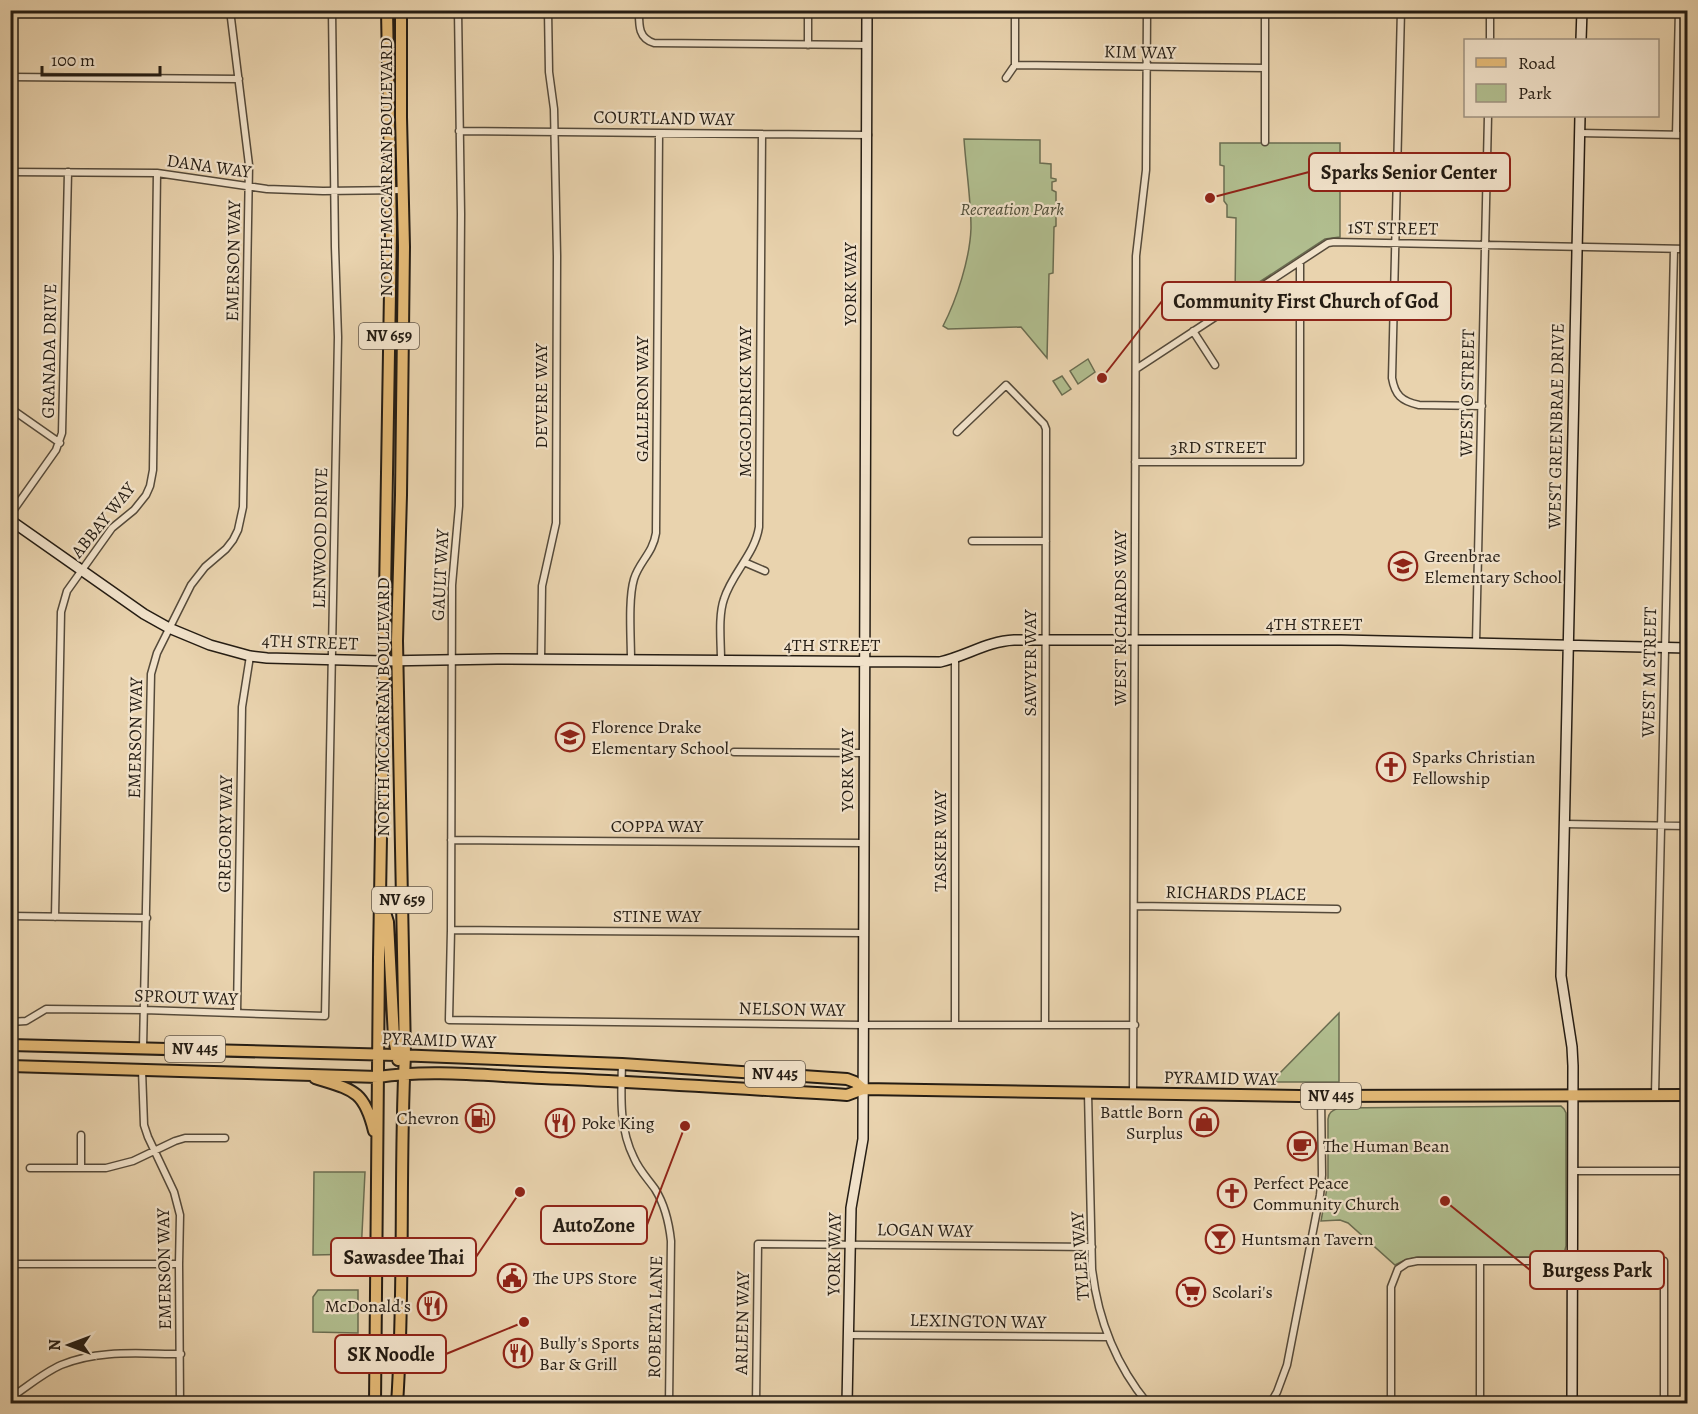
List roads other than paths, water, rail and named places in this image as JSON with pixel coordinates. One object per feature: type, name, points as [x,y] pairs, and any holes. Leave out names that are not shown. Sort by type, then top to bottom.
[{"type":"main road","name":"NORTH MCCARRAN BOULEVARD","points":[[375,1404],[390,255],[387,10]]},
{"type":"main road","name":"NORTH MCCARRAN BOULEVARD","points":[[397,1404],[401,1325],[404,1073],[400,1055],[397,641],[404,247],[401,10]]},
{"type":"main road","points":[[380,898],[388,922],[400,1055]]},
{"type":"main road","name":"PYRAMID WAY","points":[[10,1045],[379,1054],[622,1064],[847,1080],[855,1082],[862,1089]]},
{"type":"main road","name":"PYRAMID WAY","points":[[10,1066],[378,1077],[404,1073],[847,1095],[862,1089],[1321,1096],[1688,1095]]},
{"type":"main road","points":[[301,1074],[354,1092],[368,1109],[378,1144]]},
{"type":"street","name":"EMERSON WAY","points":[[143,1048],[151,674],[157,653],[191,585],[205,567],[218,557],[233,540],[242,518],[243,507],[249,165],[230,10]]},
{"type":"street","name":"LENWOOD DRIVE","points":[[325,1016],[338,337],[332,10]]},
{"type":"street","name":"GAULT WAY","points":[[449,1020],[452,585],[459,506],[461,226],[458,10]]},
{"type":"street","name":"DEVERE WAY","points":[[541,659],[542,585],[556,523],[557,256],[555,132],[549,72],[548,10]]},
{"type":"street","points":[[639,10],[639,27],[644,37],[657,43],[867,45]]},
{"type":"street","points":[[808,10],[808,45]]},
{"type":"street","name":"YORK WAY","points":[[847,1404],[851,1208],[862,1139],[867,10]]},
{"type":"street","points":[[1006,78],[1015,65],[1017,10]]},
{"type":"street","name":"WEST RICHARDS WAY","points":[[1134,1094],[1136,256],[1144,192],[1147,142],[1147,10]]},
{"type":"street","points":[[1265,10],[1265,142]]},
{"type":"street","points":[[1401,10],[1392,378],[1394,388],[1408,403],[1482,406]]},
{"type":"street","points":[[1490,39],[1491,10]]},
{"type":"street","points":[[1581,39],[1582,10]]},
{"type":"street","points":[[1676,135],[1679,10]]},
{"type":"street","name":"KIM WAY","points":[[1015,65],[1265,68]]},
{"type":"street","points":[[10,77],[239,79]]},
{"type":"street","name":"WEST O STREET","points":[[1476,644],[1488,117]]},
{"type":"street","name":"WEST GREENBRAE DRIVE","points":[[1572,1404],[1572,1047],[1560,976],[1580,117]]},
{"type":"street","name":"COURTLAND WAY","points":[[459,131],[868,135]]},
{"type":"street","name":"GALLERON WAY","points":[[631,660],[634,579],[651,550],[656,533],[659,133]]},
{"type":"street","points":[[1579,133],[1688,135]]},
{"type":"street","name":"MCGOLDRICK WAY","points":[[721,660],[723,600],[755,545],[759,527],[762,134]]},
{"type":"street","name":"DANA WAY","points":[[10,172],[157,173],[267,189],[403,190]]},
{"type":"street","name":"GRANADA DRIVE","points":[[10,515],[60,443],[63,424],[68,172]]},
{"type":"street","name":"ABBAY WAY","points":[[55,917],[60,612],[67,591],[81,570],[112,528],[140,503],[150,486],[157,173]]},
{"type":"street","name":"1ST STREET","points":[[1136,369],[1328,243],[1688,249]]},
{"type":"street","name":"WEST M STREET","points":[[1654,1095],[1674,249]]},
{"type":"street","name":"3RD STREET","points":[[1136,462],[1300,462],[1300,262]]},
{"type":"street","points":[[1193,332],[1215,364]]},
{"type":"street","name":"SAWYER WAY","points":[[957,432],[1006,385],[1044,424],[1046,429],[1045,1025]]},
{"type":"street","points":[[10,408],[60,443]]},
{"type":"street","name":"4TH STREET","points":[[10,520],[144,614],[169,628],[210,645],[250,656],[267,658],[383,661],[541,659],[940,662],[1005,640],[1341,640],[1688,648]]},
{"type":"street","points":[[972,541],[1046,541]]},
{"type":"street","points":[[744,562],[765,571]]},
{"type":"street","name":"GREGORY WAY","points":[[237,1013],[242,707],[250,656]]},
{"type":"street","name":"TASKER WAY","points":[[955,658],[955,1025]]},
{"type":"street","points":[[734,752],[864,753]]},
{"type":"street","points":[[1564,824],[1688,826]]},
{"type":"street","name":"COPPA WAY","points":[[451,840],[864,843]]},
{"type":"street","name":"RICHARDS PLACE","points":[[1135,906],[1337,909]]},
{"type":"street","points":[[10,916],[147,918]]},
{"type":"street","name":"STINE WAY","points":[[451,930],[863,933]]},
{"type":"street","name":"SPROUT WAY","points":[[10,1022],[26,1021],[46,1009],[325,1016]]},
{"type":"street","name":"NELSON WAY","points":[[449,1020],[863,1025],[1135,1025]]},
{"type":"street","name":"ROBERTA LANE","points":[[622,1064],[621,1116],[629,1146],[635,1161],[661,1200],[670,1228],[669,1404]]},
{"type":"street","name":"EMERSON WAY","points":[[142,1070],[144,1125],[178,1203],[180,1215],[180,1404]]},
{"type":"street","name":"TYLER WAY","points":[[1088,1094],[1094,1290],[1107,1337],[1127,1376],[1148,1404]]},
{"type":"street","points":[[1270,1404],[1287,1365],[1320,1195],[1321,1096]]},
{"type":"street","points":[[81,1135],[81,1168]]},
{"type":"street","points":[[30,1168],[119,1166],[185,1138],[225,1138]]},
{"type":"street","points":[[1572,1170],[1688,1171]]},
{"type":"street","name":"LOGAN WAY","points":[[758,1244],[1092,1247]]},
{"type":"street","name":"ARLEEN WAY","points":[[756,1404],[758,1244]]},
{"type":"street","points":[[1391,1404],[1391,1287],[1398,1269],[1407,1263],[1417,1261],[1664,1261],[1664,1404]]},
{"type":"street","points":[[1480,1261],[1480,1404]]},
{"type":"street","points":[[10,1264],[179,1264]]},
{"type":"street","name":"LEXINGTON WAY","points":[[848,1335],[1107,1337]]},
{"type":"street","points":[[10,1398],[45,1374],[75,1360],[107,1354],[181,1354]]},
{"type":"place","name":"Sparks Senior Center","points":[[1210,198]]},
{"type":"place","name":"Community First Church of God","points":[[1102,378]]},
{"type":"place","name":"Greenbrae Elementary School","points":[[1403,566]]},
{"type":"place","name":"Florence Drake Elementary School","points":[[570,737]]},
{"type":"place","name":"Sparks Christian Fellowship","points":[[1391,767]]},
{"type":"place","name":"Chevron","points":[[480,1118]]},
{"type":"place","name":"Battle Born Surplus","points":[[1204,1122]]},
{"type":"place","name":"Poke King","points":[[560,1123]]},
{"type":"place","name":"AutoZone","points":[[685,1126]]},
{"type":"place","name":"The Human Bean","points":[[1302,1146]]},
{"type":"place","name":"Sawasdee Thai","points":[[520,1192]]},
{"type":"place","name":"Perfect Peace Community Church","points":[[1232,1193]]},
{"type":"place","name":"Burgess Park","points":[[1445,1201]]},
{"type":"place","name":"Huntsman Tavern","points":[[1220,1239]]},
{"type":"place","name":"The UPS Store","points":[[512,1278]]},
{"type":"place","name":"Scolari's","points":[[1191,1292]]},
{"type":"place","name":"McDonald's","points":[[432,1306]]},
{"type":"place","name":"SK Noodle","points":[[524,1322]]},
{"type":"place","name":"Bully's Sports Bar & Grill","points":[[518,1353]]},
{"type":"park label","name":"Recreation Park","points":[[1012,209]]}]
